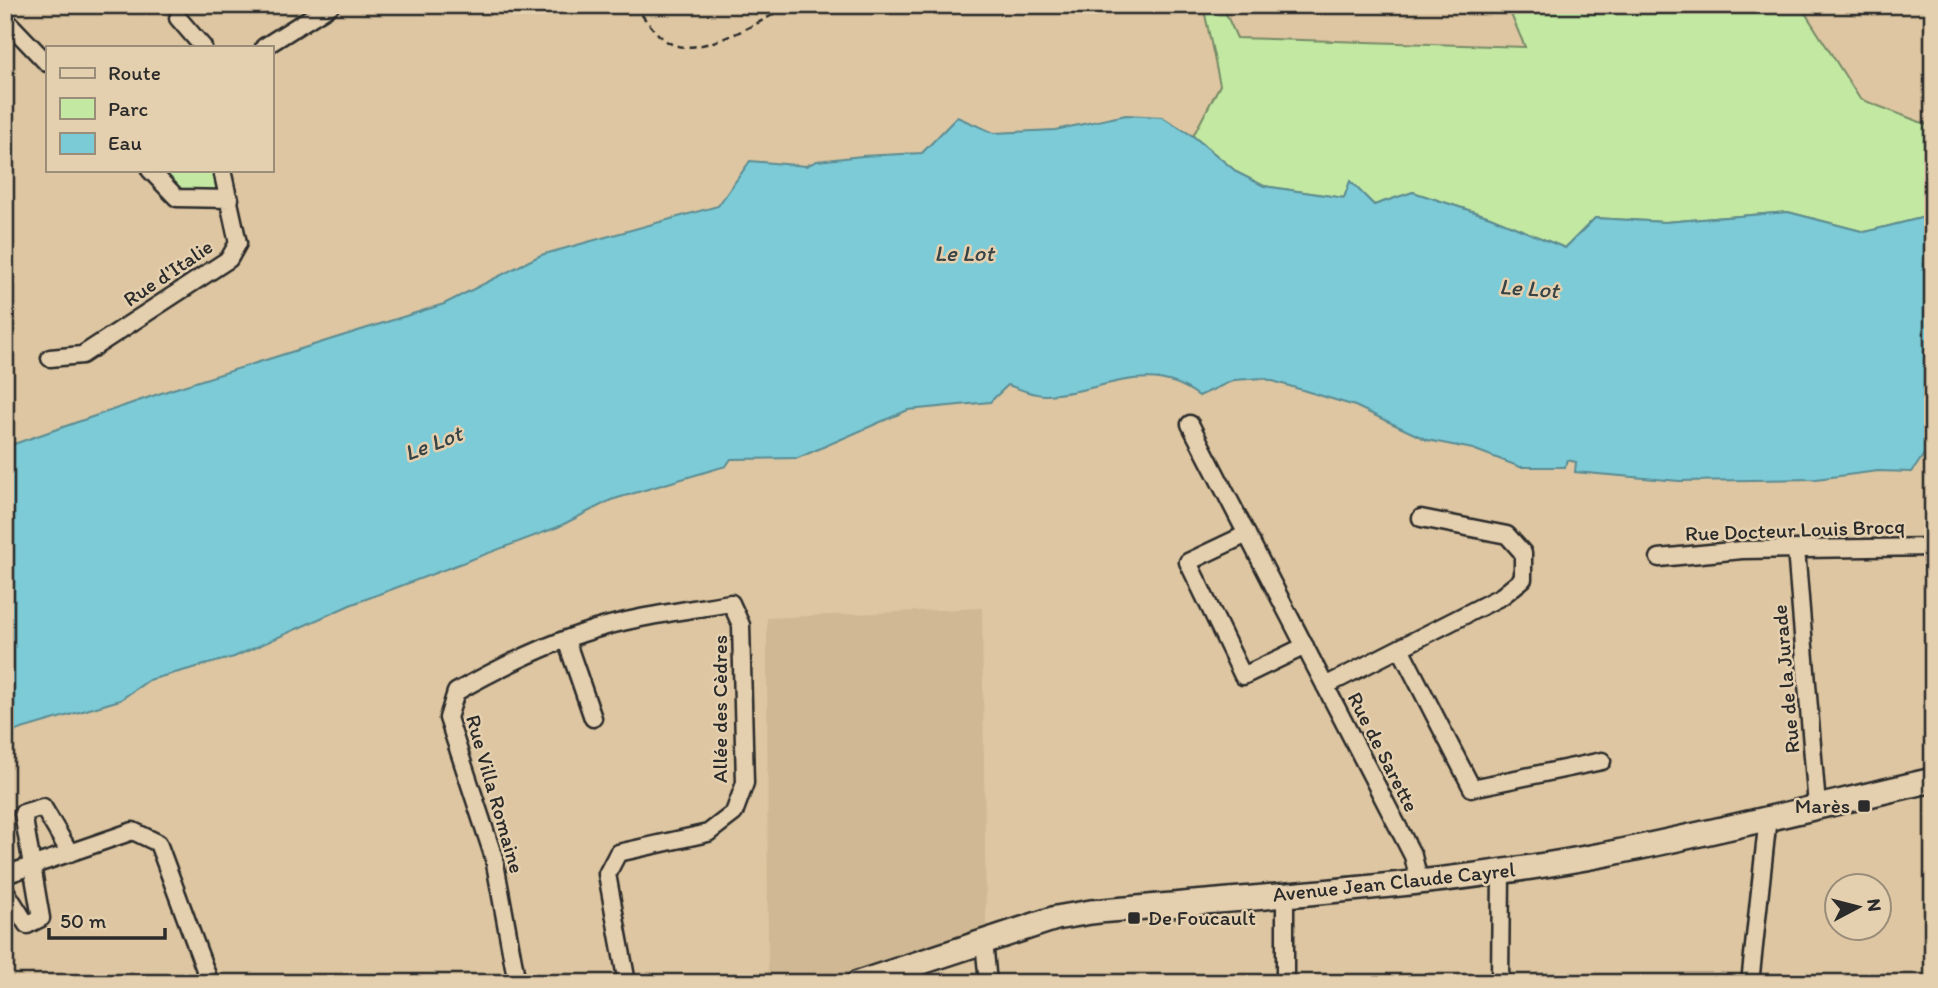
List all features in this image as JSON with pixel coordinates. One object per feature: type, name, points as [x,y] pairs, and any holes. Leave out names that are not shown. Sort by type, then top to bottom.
[{"type":"main road","name":"Avenue Jean Claude Cayrel","points":[[858,983],[1056,918],[1091,912],[1501,871],[1607,854],[1933,780]]},
{"type":"street","points":[[266,46],[331,5]]},
{"type":"street","points":[[178,18],[202,46]]},
{"type":"street","points":[[5,19],[46,62]]},
{"type":"street","points":[[152,172],[177,198],[230,199]]},
{"type":"street","name":"Rue d'Italie","points":[[50,358],[82,355],[229,259],[238,243],[223,172]]},
{"type":"street","name":"Rue de Sarette","points":[[1190,424],[1413,856],[1419,880]]},
{"type":"street","points":[[1325,686],[1502,596],[1523,579],[1523,553],[1507,535],[1421,518]]},
{"type":"street","points":[[1247,534],[1188,562],[1243,676],[1304,646]]},
{"type":"street","name":"Rue Docteur Louis Brocq","points":[[1659,558],[1797,549],[1933,547]]},
{"type":"street","name":"Rue de la Jurade","points":[[1797,549],[1817,806]]},
{"type":"street","name":"Allée des Cèdres","points":[[627,983],[607,874],[618,853],[708,833],[734,813],[745,783],[741,625],[731,603],[685,610]]},
{"type":"street","name":"Rue Villa Romaine","points":[[517,983],[494,858],[448,718],[456,692],[502,666],[584,632],[685,610]]},
{"type":"street","points":[[566,640],[593,718]]},
{"type":"street","points":[[1400,648],[1472,788],[1602,761]]},
{"type":"street","points":[[5,890],[27,925],[41,918],[23,813],[43,807],[70,853]]},
{"type":"street","points":[[1750,983],[1768,817]]},
{"type":"street","points":[[5,875],[133,831],[158,842],[210,983]]},
{"type":"street","points":[[1500,983],[1501,871]]},
{"type":"street","points":[[1285,894],[1285,983]]},
{"type":"street","points":[[984,941],[988,983]]},
{"type":"path","points":[[634,5],[668,43],[686,48],[706,45],[791,5]]},
{"type":"shaded area","points":[[982,608],[986,927],[817,983],[768,983],[767,618]]},
{"type":"green space","points":[[1203,5],[1222,5],[1237,38],[1525,47],[1507,5],[1800,5],[1860,99],[1933,127],[1933,215],[1865,232],[1788,212],[1665,222],[1595,218],[1565,248],[1490,217],[1413,192],[1374,205],[1350,182],[1344,198],[1264,186],[1238,173],[1193,136],[1220,85]]},
{"type":"green space","points":[[159,172],[216,172],[219,184],[213,194],[185,194]]},
{"type":"water","name":"Le Lot","points":[[1126,115],[1162,117],[1193,136],[1238,173],[1264,186],[1344,198],[1350,181],[1374,205],[1413,192],[1490,217],[1565,248],[1595,218],[1665,222],[1788,212],[1865,232],[1933,215],[1933,441],[1912,472],[1878,471],[1816,479],[1679,481],[1575,472],[1576,462],[1567,460],[1565,467],[1520,467],[1473,449],[1427,440],[1355,406],[1263,378],[1234,380],[1199,396],[1180,385],[1161,379],[1124,380],[1045,395],[1008,385],[990,402],[908,410],[798,458],[731,459],[726,466],[611,500],[558,527],[350,605],[234,657],[149,680],[120,700],[5,734],[5,450],[14,444],[170,390],[444,304],[541,255],[718,206],[750,161],[806,166],[817,161],[922,153],[957,117],[994,133],[1055,130]]},
{"type":"place","name":"Marès","points":[[1864,806]]},
{"type":"place","name":"De Foucault","points":[[1134,918]]}]
